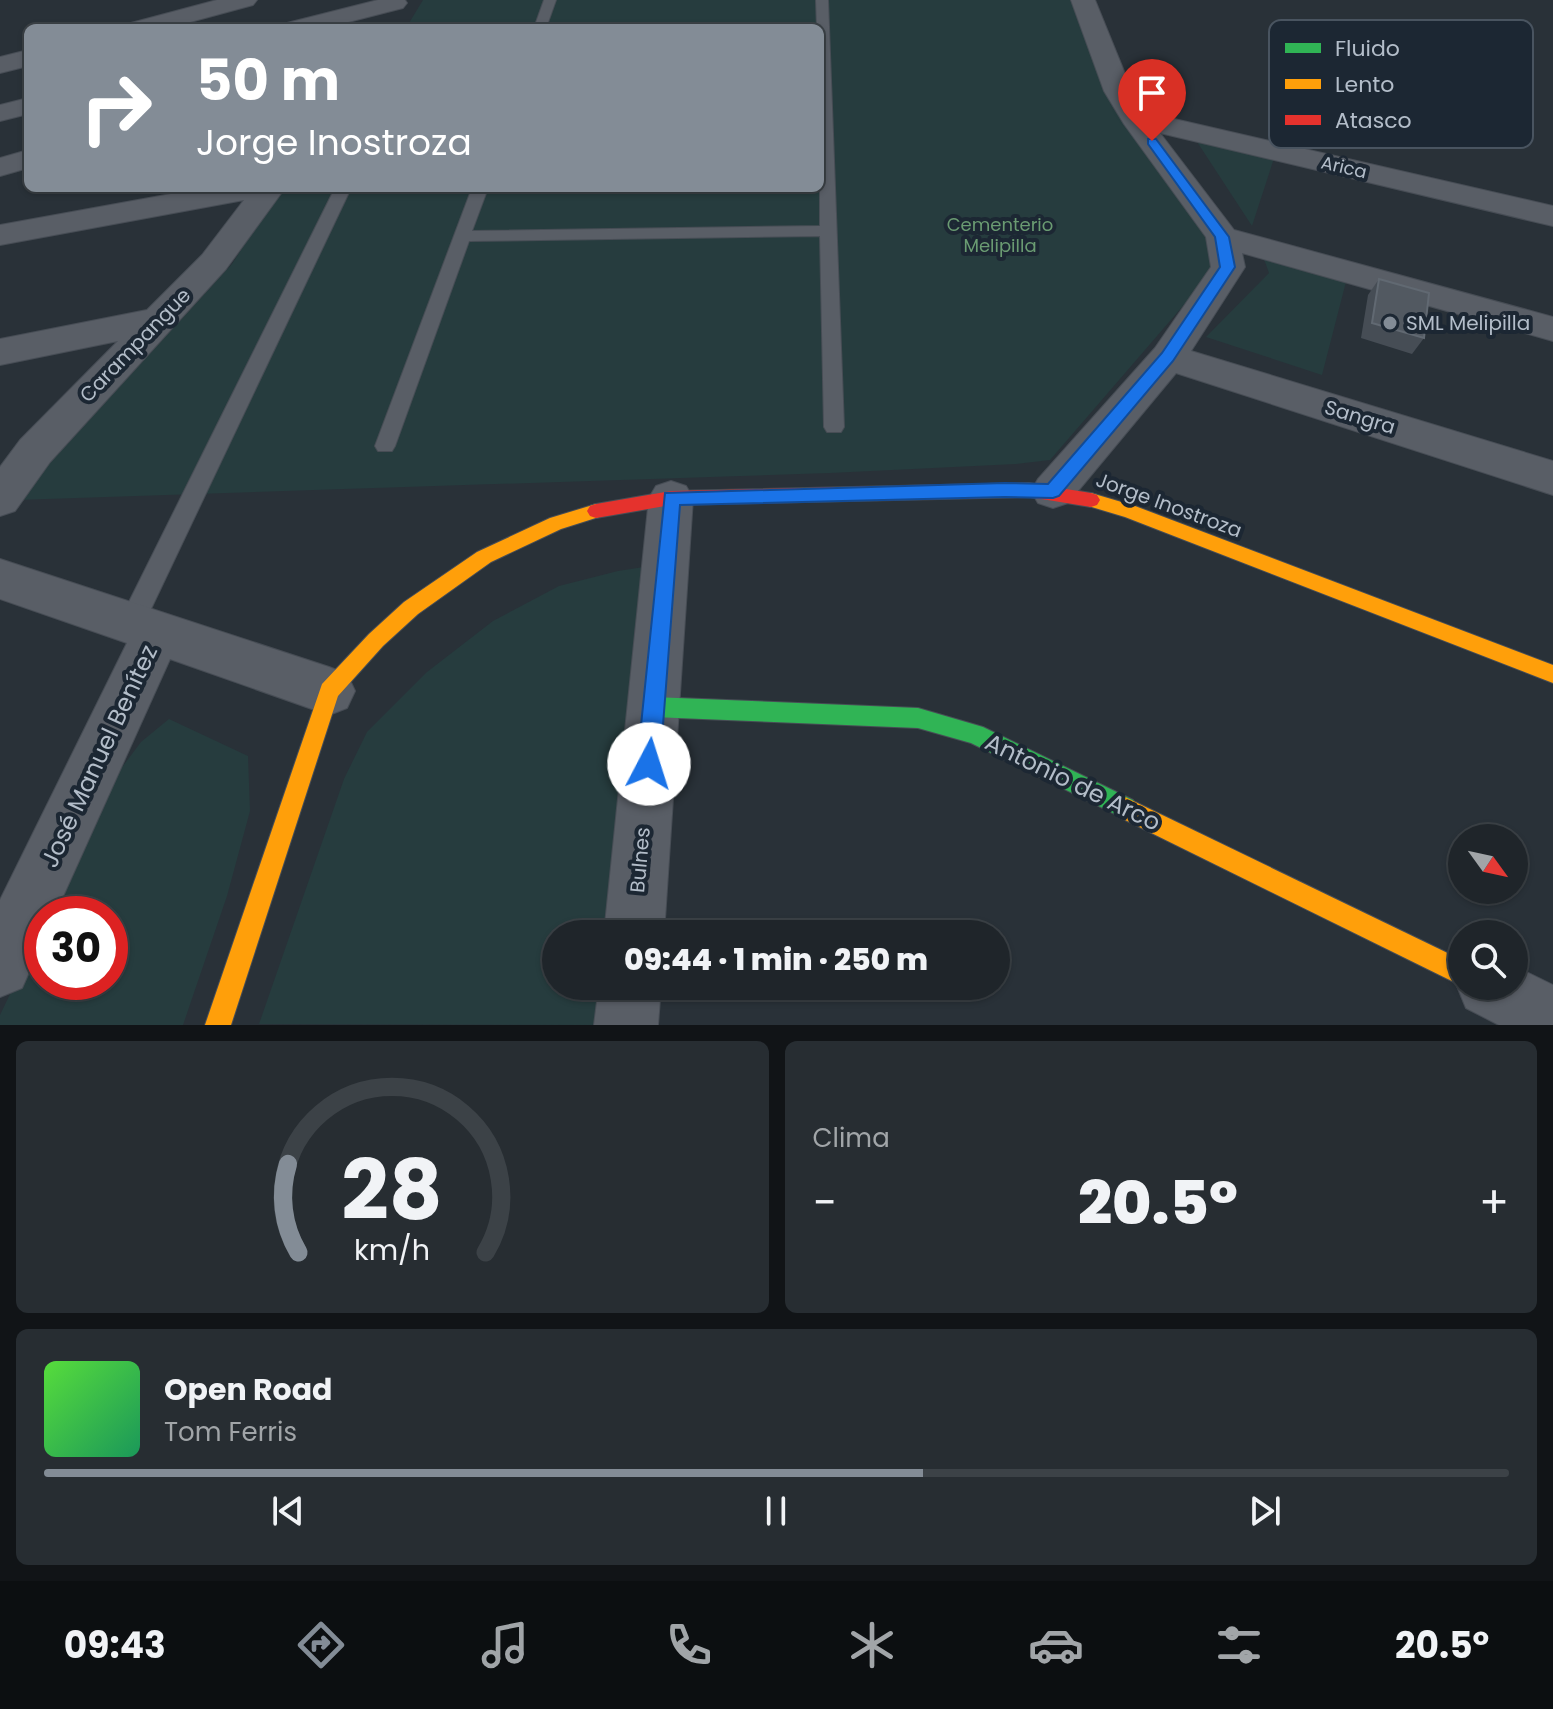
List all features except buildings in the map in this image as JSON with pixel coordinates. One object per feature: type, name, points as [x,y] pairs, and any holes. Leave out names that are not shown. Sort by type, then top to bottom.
[{"type":"street","points":[[155,24],[245,0]]},
{"type":"street","points":[[1053,491],[1168,357],[1228,267],[1222,237],[1134,118],[1118,91],[1083,0]]},
{"type":"street","points":[[310,24],[396,2]]},
{"type":"street","points":[[380,24],[396,2]]},
{"type":"street","points":[[0,65],[24,59]]},
{"type":"street","points":[[0,113],[24,107]]},
{"type":"street","name":"Arica","points":[[1134,118],[1553,216]]},
{"type":"street","points":[[0,167],[24,160]]},
{"type":"street","points":[[0,235],[234,192]]},
{"type":"street","name":"Carampangue","points":[[0,499],[35,451],[236,236],[266,192]]},
{"type":"street","points":[[1222,237],[1553,329]]},
{"type":"street","points":[[0,352],[159,320]]},
{"type":"street","name":"Sangra","points":[[1168,357],[1553,478]]},
{"type":"street","name":"Jorge Inostroza","points":[[329,691],[376,640],[411,608],[484,557],[556,523],[594,511],[671,498],[1005,490],[1053,491],[1129,511],[1553,674]]},
{"type":"street","name":"Bulnes","points":[[635,920],[671,498]]},
{"type":"street","points":[[0,579],[329,691],[218,1025]]},
{"type":"street","name":"José Manuel Benítez","points":[[0,966],[144,628]]},
{"type":"street","name":"Antonio de Arco","points":[[653,707],[889,715],[918,718],[975,734],[1448,966]]},
{"type":"street","points":[[626,1025],[629,1000]]},
{"type":"street","points":[[1516,1000],[1553,1018]]},
{"type":"lane","points":[[541,24],[550,0]]},
{"type":"lane","points":[[822,0],[823,24]]},
{"type":"lane","points":[[824,77],[834,427]]},
{"type":"lane","points":[[144,628],[341,192]]},
{"type":"lane","points":[[385,446],[478,192]]},
{"type":"lane","points":[[462,236],[828,231]]},
{"type":"green space","name":"Cementerio Melipilla","points":[[423,0],[1078,0],[1226,256],[1050,460],[830,473],[16,500],[232,264],[278,192],[824,192],[824,24],[408,24]]},
{"type":"green space","points":[[1188,128],[1277,149],[1252,226]]},
{"type":"green space","points":[[1260,248],[1348,274],[1322,375],[1206,337],[1269,273]]},
{"type":"green space","points":[[663,564],[622,920],[542,920],[542,1000],[612,1000],[609,1025],[259,1024],[344,779],[367,732],[427,672],[493,621],[559,586],[618,571]]},
{"type":"green space","points":[[169,719],[248,756],[250,811],[227,896],[183,1025],[0,1025],[0,1015],[24,965],[24,1000],[128,1000],[128,896],[58,896],[117,774],[141,742]]},
{"type":"traffic: fast","points":[[653,707],[918,718],[975,734],[1125,808]]},
{"type":"traffic: slow","points":[[1091,500],[1129,511],[1553,674]]},
{"type":"traffic: slow","points":[[218,1025],[329,691],[376,640],[411,608],[484,557],[556,523],[596,511]]},
{"type":"traffic: slow","points":[[1125,808],[1448,966]]},
{"type":"traffic: jam","points":[[596,511],[671,498],[1029,490],[1091,500]]},
{"type":"place","name":"SML Melipilla","points":[[1390,323]]},
{"type":"route","points":[[649,764],[671,498],[1053,491],[1168,357],[1228,267],[1222,237],[1152,141]]}]
